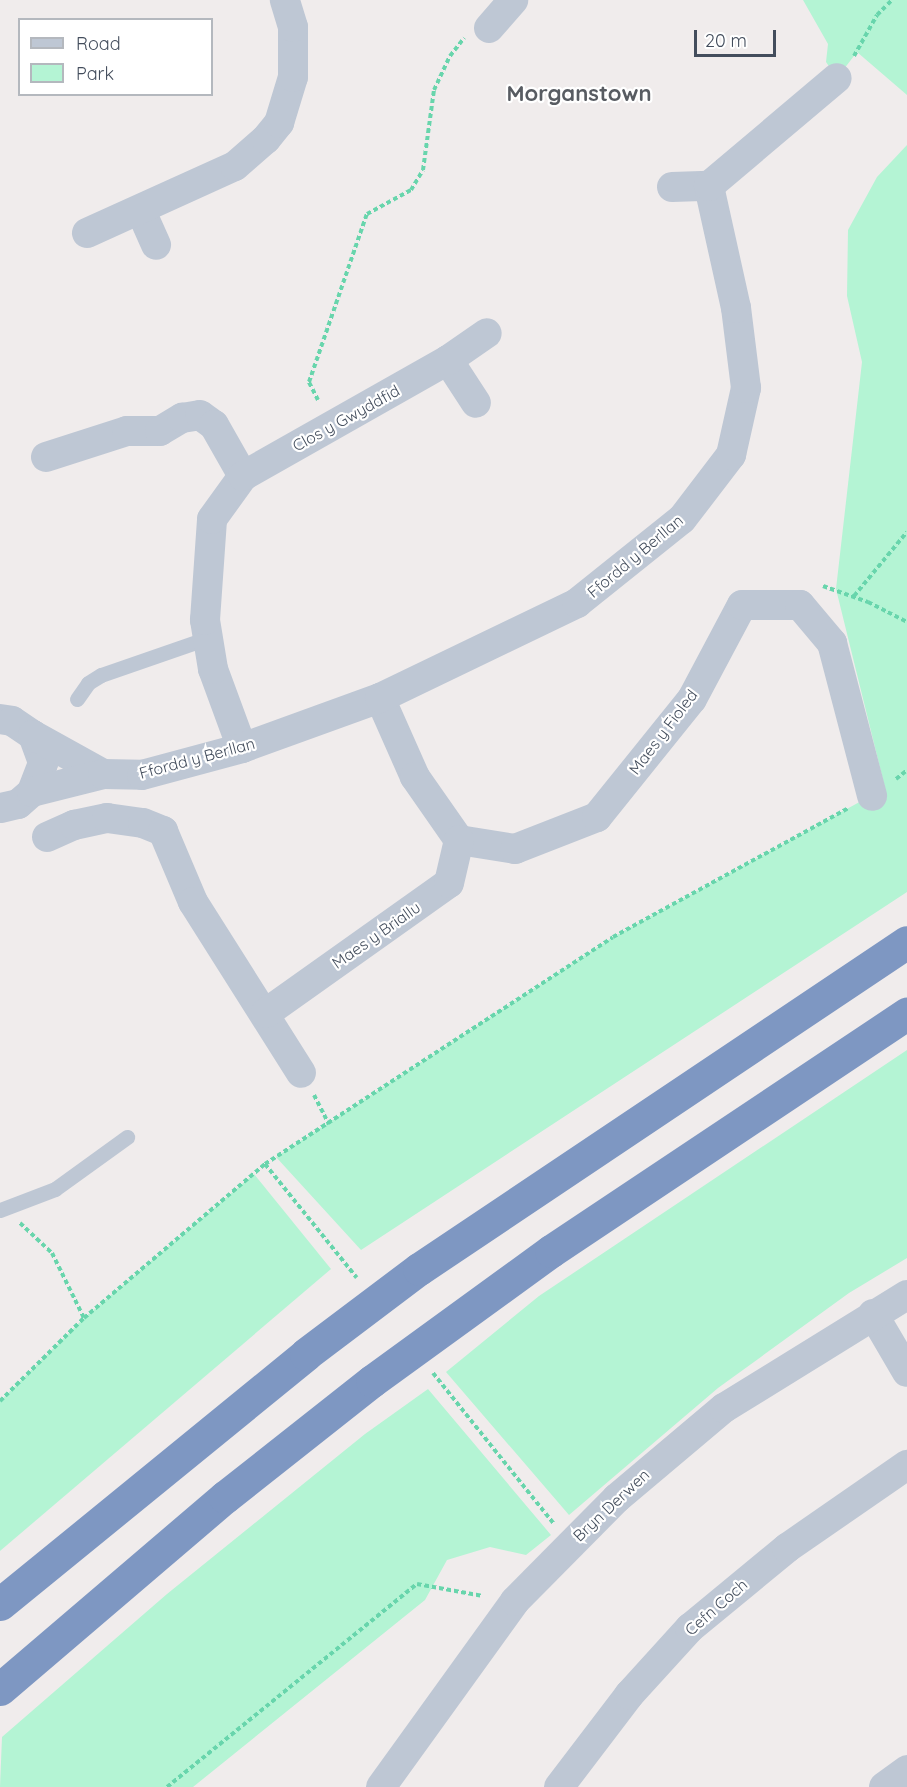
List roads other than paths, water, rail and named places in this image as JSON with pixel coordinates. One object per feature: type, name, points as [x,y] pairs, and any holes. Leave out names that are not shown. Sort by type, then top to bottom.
[{"type":"highway","points":[[0,1604],[242,1405],[419,1269],[907,942]]},
{"type":"highway","points":[[0,1689],[225,1497],[372,1381],[551,1251],[907,1014]]},
{"type":"street","points":[[87,233],[141,211],[235,166],[252,154],[279,123],[293,78],[293,27],[285,0]]},
{"type":"street","points":[[489,28],[513,0]]},
{"type":"street","points":[[672,187],[709,186],[837,78]]},
{"type":"street","name":"Ffordd y Berllan","points":[[0,808],[18,804],[32,792],[103,774],[142,775],[242,748],[380,698],[578,603],[682,519],[732,455],[746,388],[736,308],[709,186]]},
{"type":"street","points":[[141,211],[156,245]]},
{"type":"street","name":"Clos y Gwyddfid","points":[[242,748],[213,669],[205,620],[212,519],[243,476],[448,360],[487,333]]},
{"type":"street","points":[[448,360],[476,403]]},
{"type":"street","points":[[46,457],[127,432],[160,431],[182,418],[200,416],[214,425],[243,476]]},
{"type":"street","name":"Maes y Fioled","points":[[459,840],[515,849],[597,817],[692,699],[742,605],[800,605],[832,644],[872,796]]},
{"type":"street","points":[[380,698],[416,777],[459,840]]},
{"type":"street","points":[[11,717],[43,764],[32,792]]},
{"type":"street","name":"Ffordd y Berllan","points":[[11,717],[103,774]]},
{"type":"street","points":[[47,837],[106,818],[143,823],[163,831],[193,902],[267,1013],[301,1073]]},
{"type":"street","name":"Maes y Briallu","points":[[267,1013],[449,883],[459,840]]},
{"type":"street","name":"Bryn Derwen","points":[[381,1787],[515,1601],[578,1536],[675,1446],[765,1380],[907,1295]]},
{"type":"street","points":[[873,1314],[907,1372]]},
{"type":"street","name":"Cefn Coch","points":[[559,1787],[629,1695],[690,1628],[787,1548],[907,1465]]},
{"type":"street","points":[[884,1787],[907,1770]]},
{"type":"lane","points":[[77,699],[88,683],[101,675],[208,638]]},
{"type":"lane","points":[[0,1210],[56,1189],[128,1137]]},
{"type":"district","name":"Morganstown","points":[[579,94]]}]
